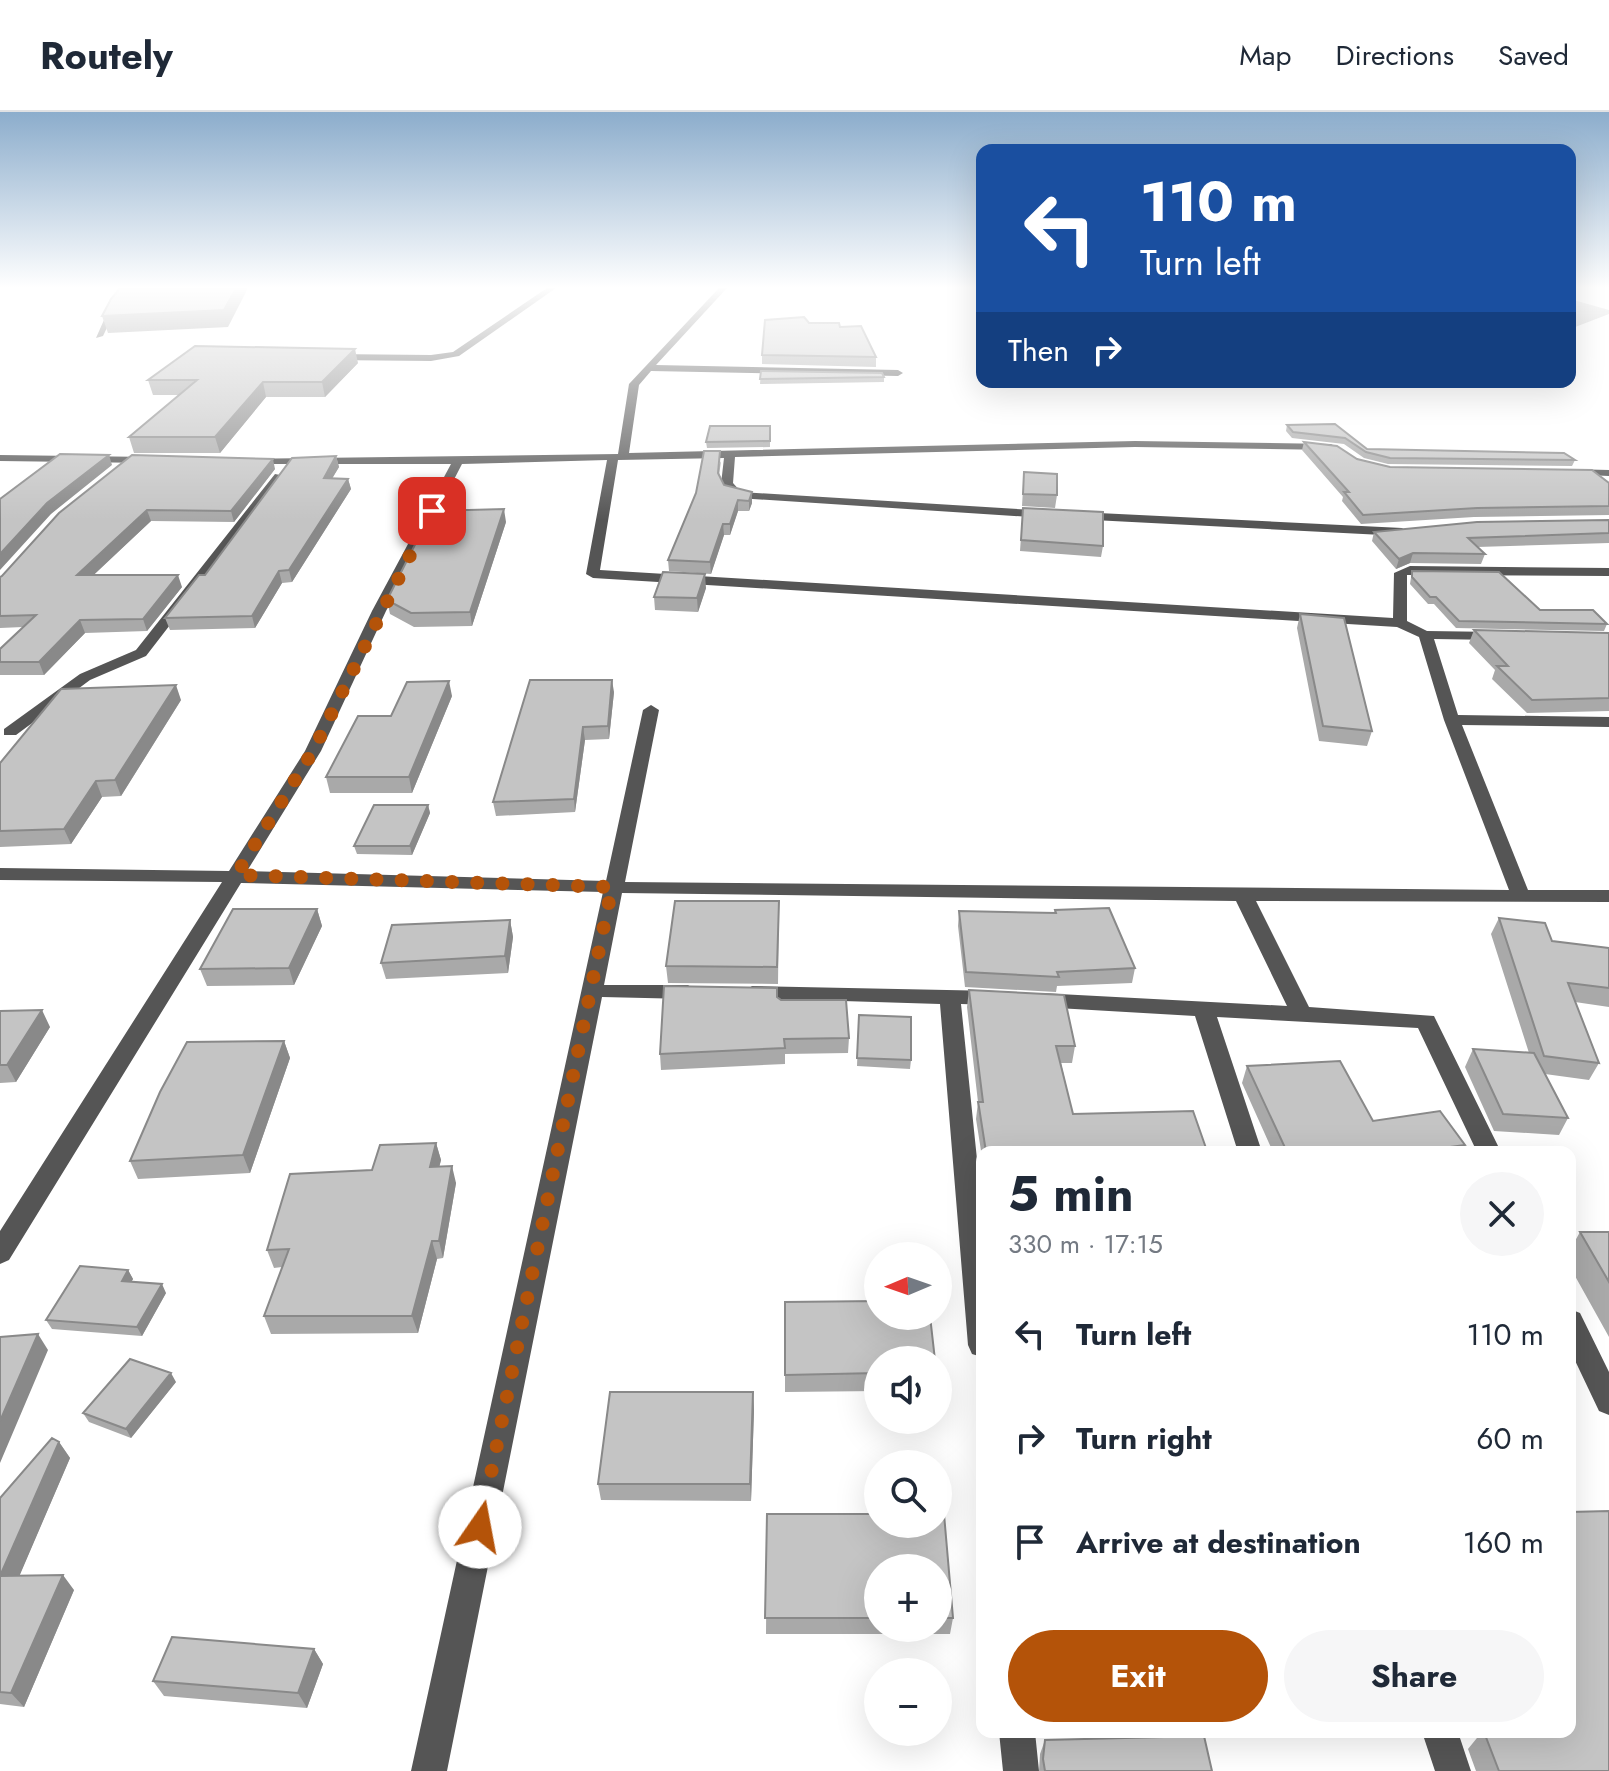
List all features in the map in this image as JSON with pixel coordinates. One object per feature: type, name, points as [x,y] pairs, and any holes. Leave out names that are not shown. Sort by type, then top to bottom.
[{"type":"street","points":[[648,365],[634,384],[593,574],[1145,605],[1400,623],[1425,635],[1517,637]]},
{"type":"street","points":[[646,368],[898,373]]},
{"type":"street","points":[[233,461],[730,456],[1135,444],[1307,444],[1339,449]]},
{"type":"street","points":[[730,456],[727,484],[731,492],[757,498],[1375,532],[1416,529]]},
{"type":"street","points":[[0,458],[160,460]]},
{"type":"street","points":[[118,470],[130,460]]},
{"type":"street","points":[[3,736],[85,677],[141,653],[291,461]]},
{"type":"street","points":[[0,1253],[313,751],[379,611],[458,461]]},
{"type":"street","points":[[1554,472],[1609,473]]},
{"type":"street","points":[[1400,623],[1400,573],[1410,570],[1609,572]]},
{"type":"street","points":[[1425,635],[1452,720],[1521,897]]},
{"type":"street","points":[[429,1771],[651,710]]},
{"type":"street","points":[[1452,720],[1609,722]]},
{"type":"street","points":[[0,874],[236,875],[612,887],[1609,896]]},
{"type":"street","points":[[1243,895],[1302,1015]]},
{"type":"street","points":[[606,991],[950,996],[1426,1021],[1486,1146]]},
{"type":"street","points":[[950,996],[976,1280]]},
{"type":"street","points":[[1203,1008],[1248,1146]]},
{"type":"street","points":[[1576,1333],[1609,1402]]},
{"type":"street","points":[[1018,1738],[1021,1771]]},
{"type":"street","points":[[1442,1738],[1453,1771]]},
{"type":"building","points":[[168,365],[339,365],[322,382],[263,382],[215,437],[129,437],[197,380],[148,380]]},
{"type":"building","points":[[761,371],[882,373],[884,377],[760,379]]},
{"type":"building","points":[[1335,424],[1367,449],[1564,453],[1575,460],[1390,458],[1366,452],[1345,438],[1293,432],[1287,425]]},
{"type":"building","points":[[710,426],[770,426],[770,441],[706,442]]},
{"type":"building","points":[[1304,442],[1337,446],[1357,459],[1390,467],[1592,470],[1609,483],[1609,506],[1477,508],[1363,515],[1344,492],[1349,492]]},
{"type":"building","points":[[704,451],[720,451],[718,473],[724,485],[752,492],[749,501],[738,500],[730,524],[723,524],[710,562],[668,560],[696,493]]},
{"type":"building","points":[[60,454],[109,455],[47,503],[0,554],[0,499]]},
{"type":"building","points":[[132,455],[273,459],[231,511],[147,510],[77,575],[178,575],[143,619],[80,620],[39,662],[0,662],[0,649],[36,615],[0,616],[0,577],[59,513]]},
{"type":"building","points":[[336,456],[324,478],[348,479],[289,570],[279,571],[252,616],[165,618],[199,575],[205,575],[292,458]]},
{"type":"building","points":[[1024,472],[1057,474],[1057,495],[1023,494]]},
{"type":"building","points":[[1023,508],[1103,512],[1103,546],[1021,540]]},
{"type":"building","points":[[504,509],[470,612],[411,613],[387,600],[432,511]]},
{"type":"building","points":[[1609,520],[1609,533],[1468,538],[1485,554],[1413,553],[1399,559],[1374,532],[1477,522]]},
{"type":"building","points":[[1412,571],[1499,572],[1540,610],[1593,610],[1607,624],[1459,621],[1436,597],[1430,597],[1412,577]]},
{"type":"building","points":[[663,572],[705,574],[697,598],[654,597]]},
{"type":"building","points":[[1300,614],[1344,618],[1372,731],[1323,726]]},
{"type":"building","points":[[1474,630],[1609,633],[1609,698],[1532,700],[1497,666],[1508,666]]},
{"type":"building","points":[[530,680],[612,680],[608,726],[583,727],[574,799],[493,802]]},
{"type":"building","points":[[449,681],[409,777],[326,777],[358,716],[391,716],[407,682]]},
{"type":"building","points":[[176,685],[115,780],[96,781],[64,829],[0,831],[0,763],[61,689]]},
{"type":"building","points":[[374,805],[428,805],[410,846],[354,846]]},
{"type":"building","points":[[675,901],[779,901],[777,967],[666,966]]},
{"type":"building","points":[[1109,908],[1135,968],[1057,972],[1059,977],[966,972],[959,911],[1056,913],[1055,910]]},
{"type":"building","points":[[233,909],[317,909],[289,968],[200,969]]},
{"type":"building","points":[[1499,918],[1545,923],[1552,941],[1609,948],[1609,988],[1568,983],[1599,1063],[1544,1056]]},
{"type":"building","points":[[510,920],[505,956],[381,963],[392,925]]},
{"type":"building","points":[[664,986],[777,988],[777,997],[781,1000],[846,1000],[849,1038],[784,1039],[785,1048],[660,1054]]},
{"type":"building","points":[[969,990],[1064,995],[1075,1046],[1056,1046],[1073,1114],[1193,1111],[1205,1146],[985,1146],[978,1102],[983,1102]]},
{"type":"building","points":[[42,1010],[7,1065],[0,1065],[0,1011]]},
{"type":"building","points":[[859,1015],[911,1017],[911,1060],[857,1058]]},
{"type":"building","points":[[284,1041],[243,1155],[130,1161],[160,1092],[187,1042]]},
{"type":"building","points":[[1473,1049],[1534,1053],[1568,1118],[1503,1114]]},
{"type":"building","points":[[1340,1061],[1373,1121],[1440,1111],[1465,1145],[1284,1146],[1247,1066]]},
{"type":"building","points":[[436,1143],[430,1167],[452,1166],[439,1241],[432,1241],[412,1316],[264,1316],[289,1249],[267,1250],[290,1174],[372,1170],[380,1145]]},
{"type":"building","points":[[1580,1232],[1609,1232],[1609,1282]]},
{"type":"building","points":[[80,1266],[128,1270],[122,1281],[162,1284],[137,1327],[46,1320]]},
{"type":"building","points":[[864,1301],[864,1330],[932,1330],[933,1346],[864,1346],[864,1373],[785,1375],[785,1302]]},
{"type":"building","points":[[38,1334],[0,1421],[0,1337]]},
{"type":"building","points":[[130,1359],[171,1373],[126,1429],[83,1413]]},
{"type":"building","points":[[610,1392],[753,1392],[750,1484],[598,1484]]},
{"type":"building","points":[[52,1438],[59,1442],[0,1576],[0,1498]]},
{"type":"building","points":[[1609,1511],[1609,1771],[1499,1771],[1486,1738],[1576,1738],[1576,1512]]},
{"type":"building","points":[[767,1514],[864,1514],[864,1538],[946,1538],[947,1554],[864,1554],[864,1618],[765,1618]]},
{"type":"building","points":[[63,1575],[11,1693],[0,1692],[0,1576]]},
{"type":"building","points":[[172,1637],[314,1649],[298,1693],[153,1681]]},
{"type":"building","points":[[1204,1738],[1212,1771],[1045,1771],[1045,1740]]},
{"type":"route","points":[[432,511],[379,611],[313,751],[236,875],[612,887],[480,1527]]}]
